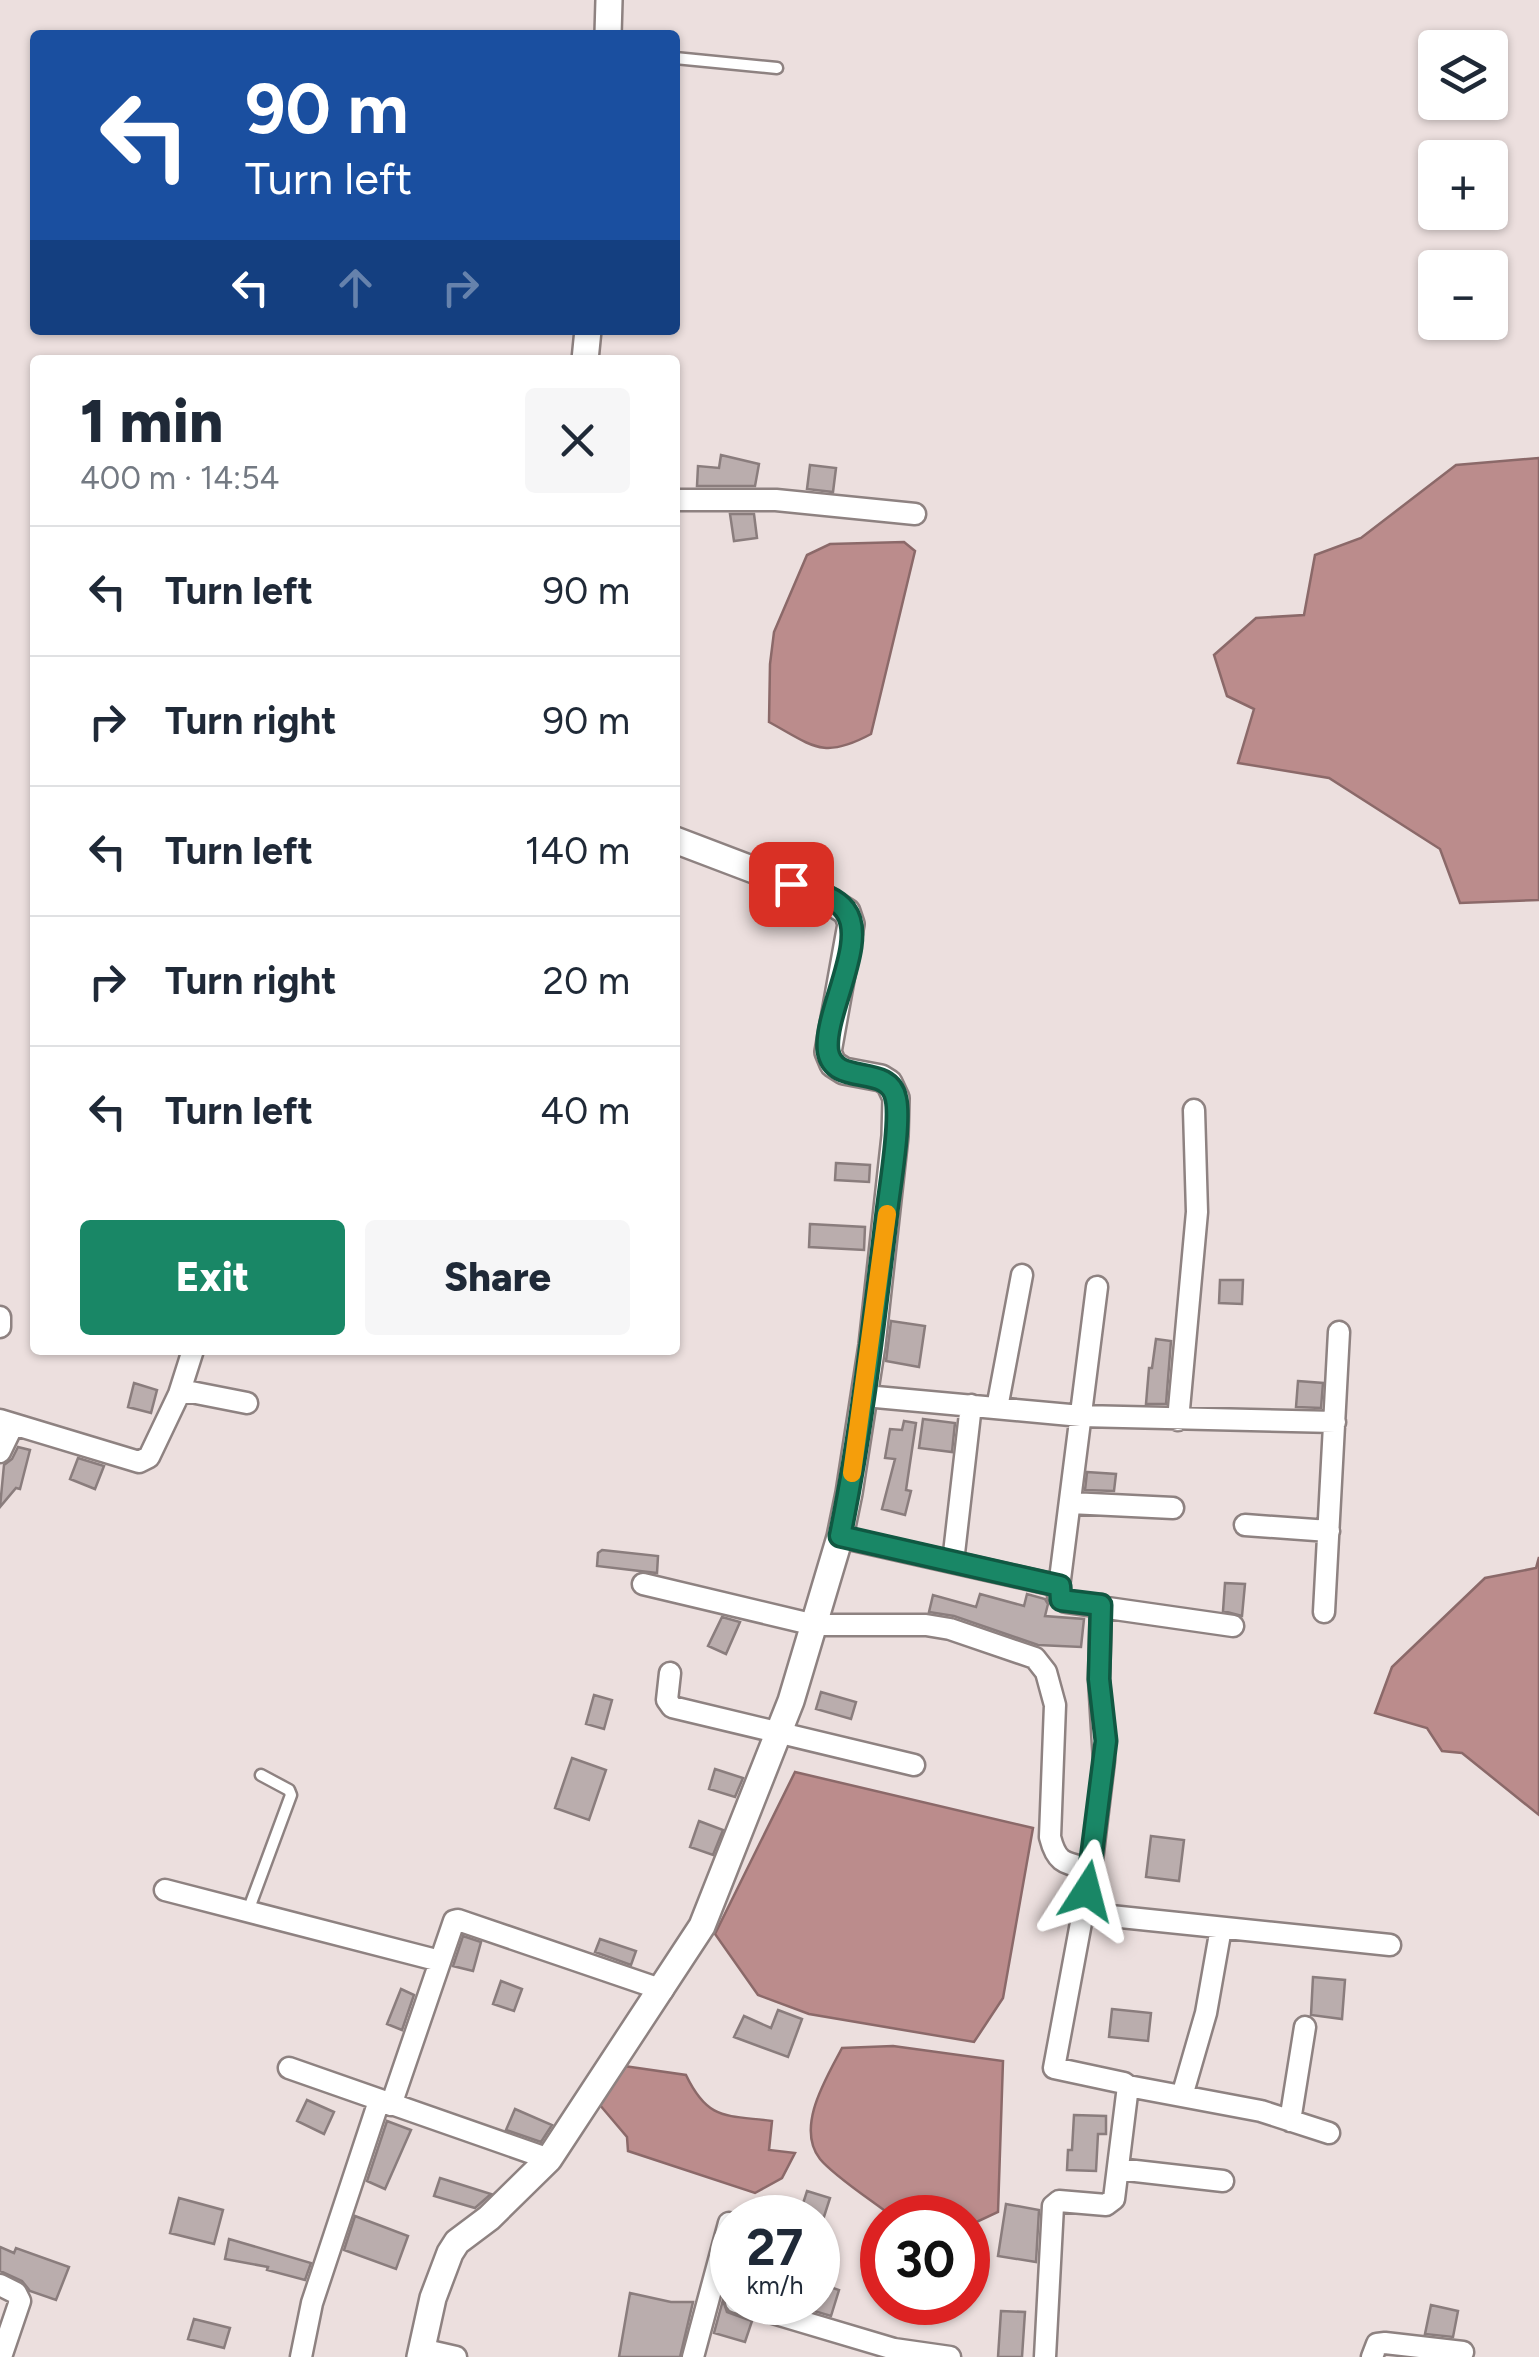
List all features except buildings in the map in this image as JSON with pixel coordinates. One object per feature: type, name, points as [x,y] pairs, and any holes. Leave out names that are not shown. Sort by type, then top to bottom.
[{"type":"street","points":[[608,30],[609,0]]},
{"type":"street","points":[[680,500],[776,500],[915,514]]},
{"type":"street","points":[[456,2357],[421,2353],[450,2253],[550,2160],[702,1926],[779,1734],[815,1625],[840,1536],[864,1396],[892,1172],[896,1098],[889,1083],[844,1071],[833,1064],[828,1052],[851,936],[847,912],[820,894],[680,842]]},
{"type":"street","points":[[1178,1420],[1197,1212],[1194,1110]]},
{"type":"street","points":[[997,1408],[1022,1274]]},
{"type":"street","points":[[1097,1287],[1061,1600],[1234,1626]]},
{"type":"street","points":[[0,1317],[0,1328]]},
{"type":"street","points":[[1324,1612],[1339,1332]]},
{"type":"street","points":[[0,1452],[6,1422],[145,1461],[179,1394],[191,1355]]},
{"type":"street","points":[[179,1394],[191,1392],[247,1403]]},
{"type":"street","points":[[864,1396],[1080,1416],[1335,1422]]},
{"type":"street","points":[[953,1562],[971,1405]]},
{"type":"street","points":[[1070,1504],[1172,1508]]},
{"type":"street","points":[[1244,1525],[1329,1531]]},
{"type":"street","points":[[840,1536],[1060,1586]]},
{"type":"street","points":[[643,1584],[815,1625],[926,1624],[972,1635],[1035,1658],[1046,1672],[1055,1705],[1050,1837],[1054,1855],[1063,1862],[1092,1869]]},
{"type":"street","points":[[1101,1605],[1099,1679],[1106,1741],[1092,1869],[1054,2068],[1261,2111],[1329,2133]]},
{"type":"street","points":[[670,1673],[668,1700],[672,1707],[914,1764]]},
{"type":"street","points":[[165,1890],[440,1962]]},
{"type":"street","points":[[1082,1913],[1390,1945]]},
{"type":"street","points":[[301,2357],[312,2303],[454,1921],[663,1990]]},
{"type":"street","points":[[1182,2096],[1206,2013],[1221,1928]]},
{"type":"street","points":[[1290,2120],[1304,2027]]},
{"type":"street","points":[[289,2068],[550,2160]]},
{"type":"street","points":[[1045,2357],[1052,2206],[1059,2200],[1111,2203],[1128,2086]]},
{"type":"street","points":[[1118,2169],[1223,2181]]},
{"type":"street","points":[[0,2285],[16,2293],[20,2301],[1,2357]]},
{"type":"street","points":[[694,2357],[710,2294]]},
{"type":"street","points":[[794,2325],[853,2348],[950,2357]]},
{"type":"street","points":[[1372,2357],[1377,2344],[1386,2343],[1463,2352]]},
{"type":"lane","points":[[680,58],[777,68]]},
{"type":"lane","points":[[247,1912],[290,1794],[260,1775]]},
{"type":"shaded area","points":[[1539,458],[1539,900],[1460,903],[1440,849],[1329,778],[1238,763],[1254,709],[1227,696],[1214,655],[1256,618],[1304,615],[1315,555],[1361,538],[1456,465]]},
{"type":"shaded area","points":[[904,542],[915,551],[871,734],[841,746],[818,747],[769,722],[774,632],[807,555],[830,544]]},
{"type":"shaded area","points":[[1539,1557],[1539,1815],[1462,1753],[1442,1751],[1427,1728],[1375,1713],[1392,1667],[1485,1578],[1536,1568]]},
{"type":"shaded area","points":[[795,1772],[1033,1828],[1003,1998],[974,2042],[809,2014],[758,1995],[715,1934]]},
{"type":"shaded area","points":[[893,2046],[1003,2061],[998,2212],[990,2216],[990,2195],[863,2195],[820,2159],[813,2146],[812,2117],[842,2048]]},
{"type":"shaded area","points":[[624,2066],[686,2075],[702,2101],[720,2113],[772,2121],[769,2150],[795,2153],[782,2178],[755,2193],[628,2151],[627,2137],[599,2104]]},
{"type":"slow traffic","points":[[852,1473],[887,1214]]},
{"type":"route","points":[[791,884],[836,902],[847,912],[851,924],[829,1034],[828,1052],[833,1064],[844,1071],[880,1078],[889,1083],[896,1098],[892,1172],[872,1345],[840,1536],[1060,1586],[1061,1600],[1101,1605],[1099,1679],[1106,1741],[1087,1891]]}]
